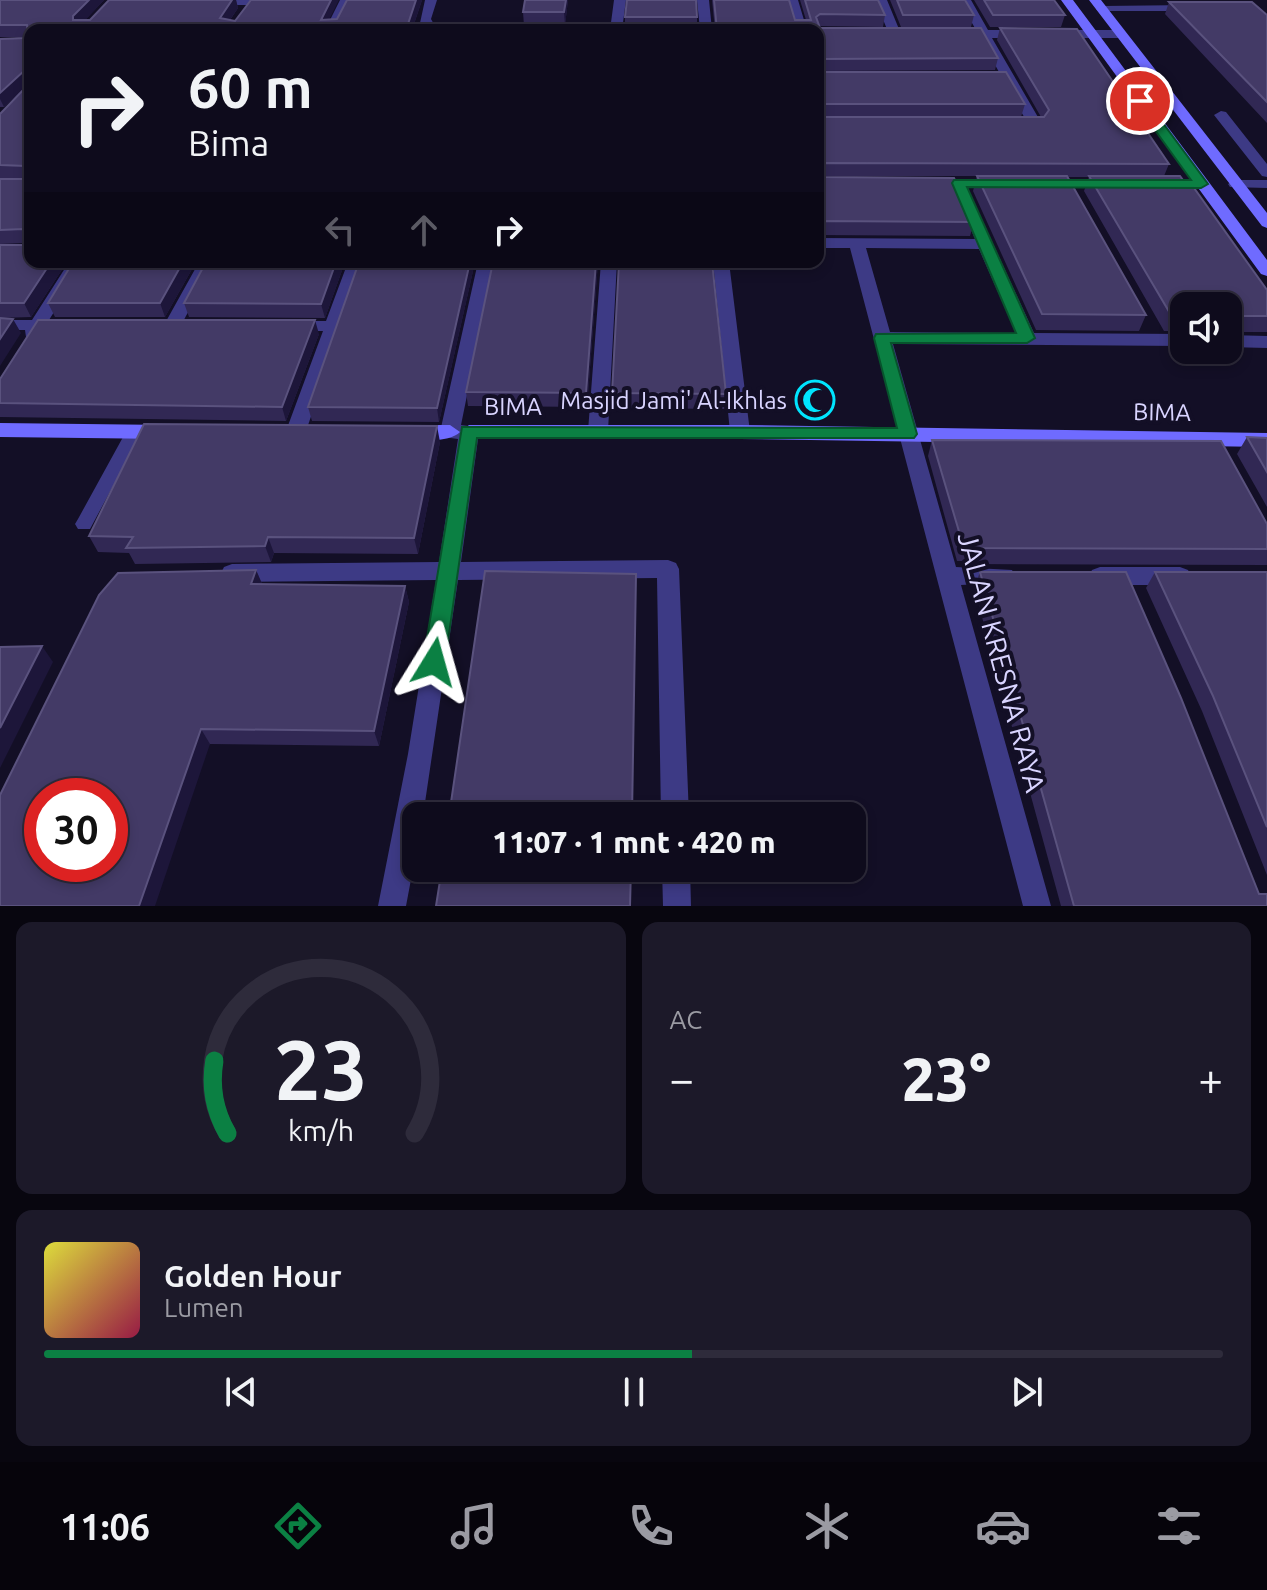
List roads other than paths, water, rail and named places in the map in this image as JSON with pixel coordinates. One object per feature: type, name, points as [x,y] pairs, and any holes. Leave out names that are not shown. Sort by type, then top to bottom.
[{"type":"street","points":[[334,24],[346,0]]},
{"type":"street","points":[[425,24],[424,16],[431,0]]},
{"type":"street","points":[[617,24],[620,0]]},
{"type":"street","points":[[703,0],[705,24]]},
{"type":"street","points":[[792,0],[799,24]]},
{"type":"street","points":[[881,0],[889,34],[910,34]]},
{"type":"street","points":[[965,0],[1035,124],[1020,124]]},
{"type":"street","points":[[1067,0],[1267,271]]},
{"type":"street","points":[[206,2],[251,4]]},
{"type":"street","points":[[1098,4],[1167,4],[1204,9]]},
{"type":"street","points":[[1098,4],[1267,223]]},
{"type":"street","points":[[940,34],[1121,34]]},
{"type":"street","points":[[992,77],[1008,77]]},
{"type":"street","points":[[1221,115],[1267,173]]},
{"type":"street","points":[[912,183],[1073,189],[1126,183]]},
{"type":"street","points":[[958,183],[1027,338]]},
{"type":"street","points":[[1179,184],[1201,184]]},
{"type":"street","points":[[1235,184],[1267,184]]},
{"type":"street","points":[[824,243],[987,244]]},
{"type":"street","name":"JALAN KRESNA RAYA","points":[[857,243],[1037,906]]},
{"type":"street","points":[[22,350],[73,268]]},
{"type":"street","points":[[173,325],[204,268]]},
{"type":"street","points":[[296,431],[354,268]]},
{"type":"street","points":[[392,906],[421,754],[448,570],[460,432],[485,268]]},
{"type":"street","points":[[598,431],[609,268]]},
{"type":"street","points":[[722,268],[740,432]]},
{"type":"street","points":[[0,325],[82,325]]},
{"type":"street","points":[[269,326],[333,326]]},
{"type":"street","points":[[882,338],[1027,338],[1153,332],[1170,336]]},
{"type":"street","points":[[1242,341],[1267,342]]},
{"type":"street","points":[[0,430],[193,432]]},
{"type":"street","name":"BIMA","points":[[388,432],[908,434],[1220,446],[1267,440]]},
{"type":"street","points":[[217,573],[668,569],[675,802]]},
{"type":"street","points":[[948,576],[1022,576]]},
{"type":"street","points":[[1081,576],[1204,576]]},
{"type":"street","points":[[1126,576],[1138,603]]},
{"type":"street","points":[[676,882],[677,906]]},
{"type":"lane","points":[[84,524],[134,432]]},
{"type":"place","name":"Masjid Jami' Al-Ikhlas","points":[[815,400]]}]
